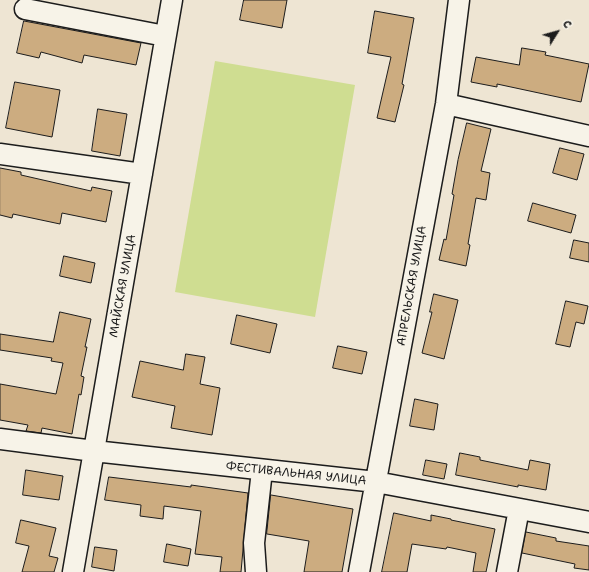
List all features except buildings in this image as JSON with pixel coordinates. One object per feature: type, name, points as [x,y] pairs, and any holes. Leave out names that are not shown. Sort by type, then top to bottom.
[{"type":"street","name":"МАЙСКАЯ УЛИЦА","points":[[73,572],[172,0]]},
{"type":"street","name":"АПРЕЛЬСКАЯ УЛИЦА","points":[[359,572],[446,104],[459,0]]},
{"type":"street","points":[[25,9],[165,36]]},
{"type":"street","points":[[446,104],[589,136]]},
{"type":"street","points":[[0,154],[142,174]]},
{"type":"street","name":"ФЕСТИВАЛЬНАЯ УЛИЦА","points":[[0,439],[94,451],[376,482],[589,522]]},
{"type":"street","points":[[256,572],[254,543],[262,470]]},
{"type":"street","points":[[507,572],[519,509]]},
{"type":"green space","points":[[215,61],[355,85],[315,317],[175,292]]}]
